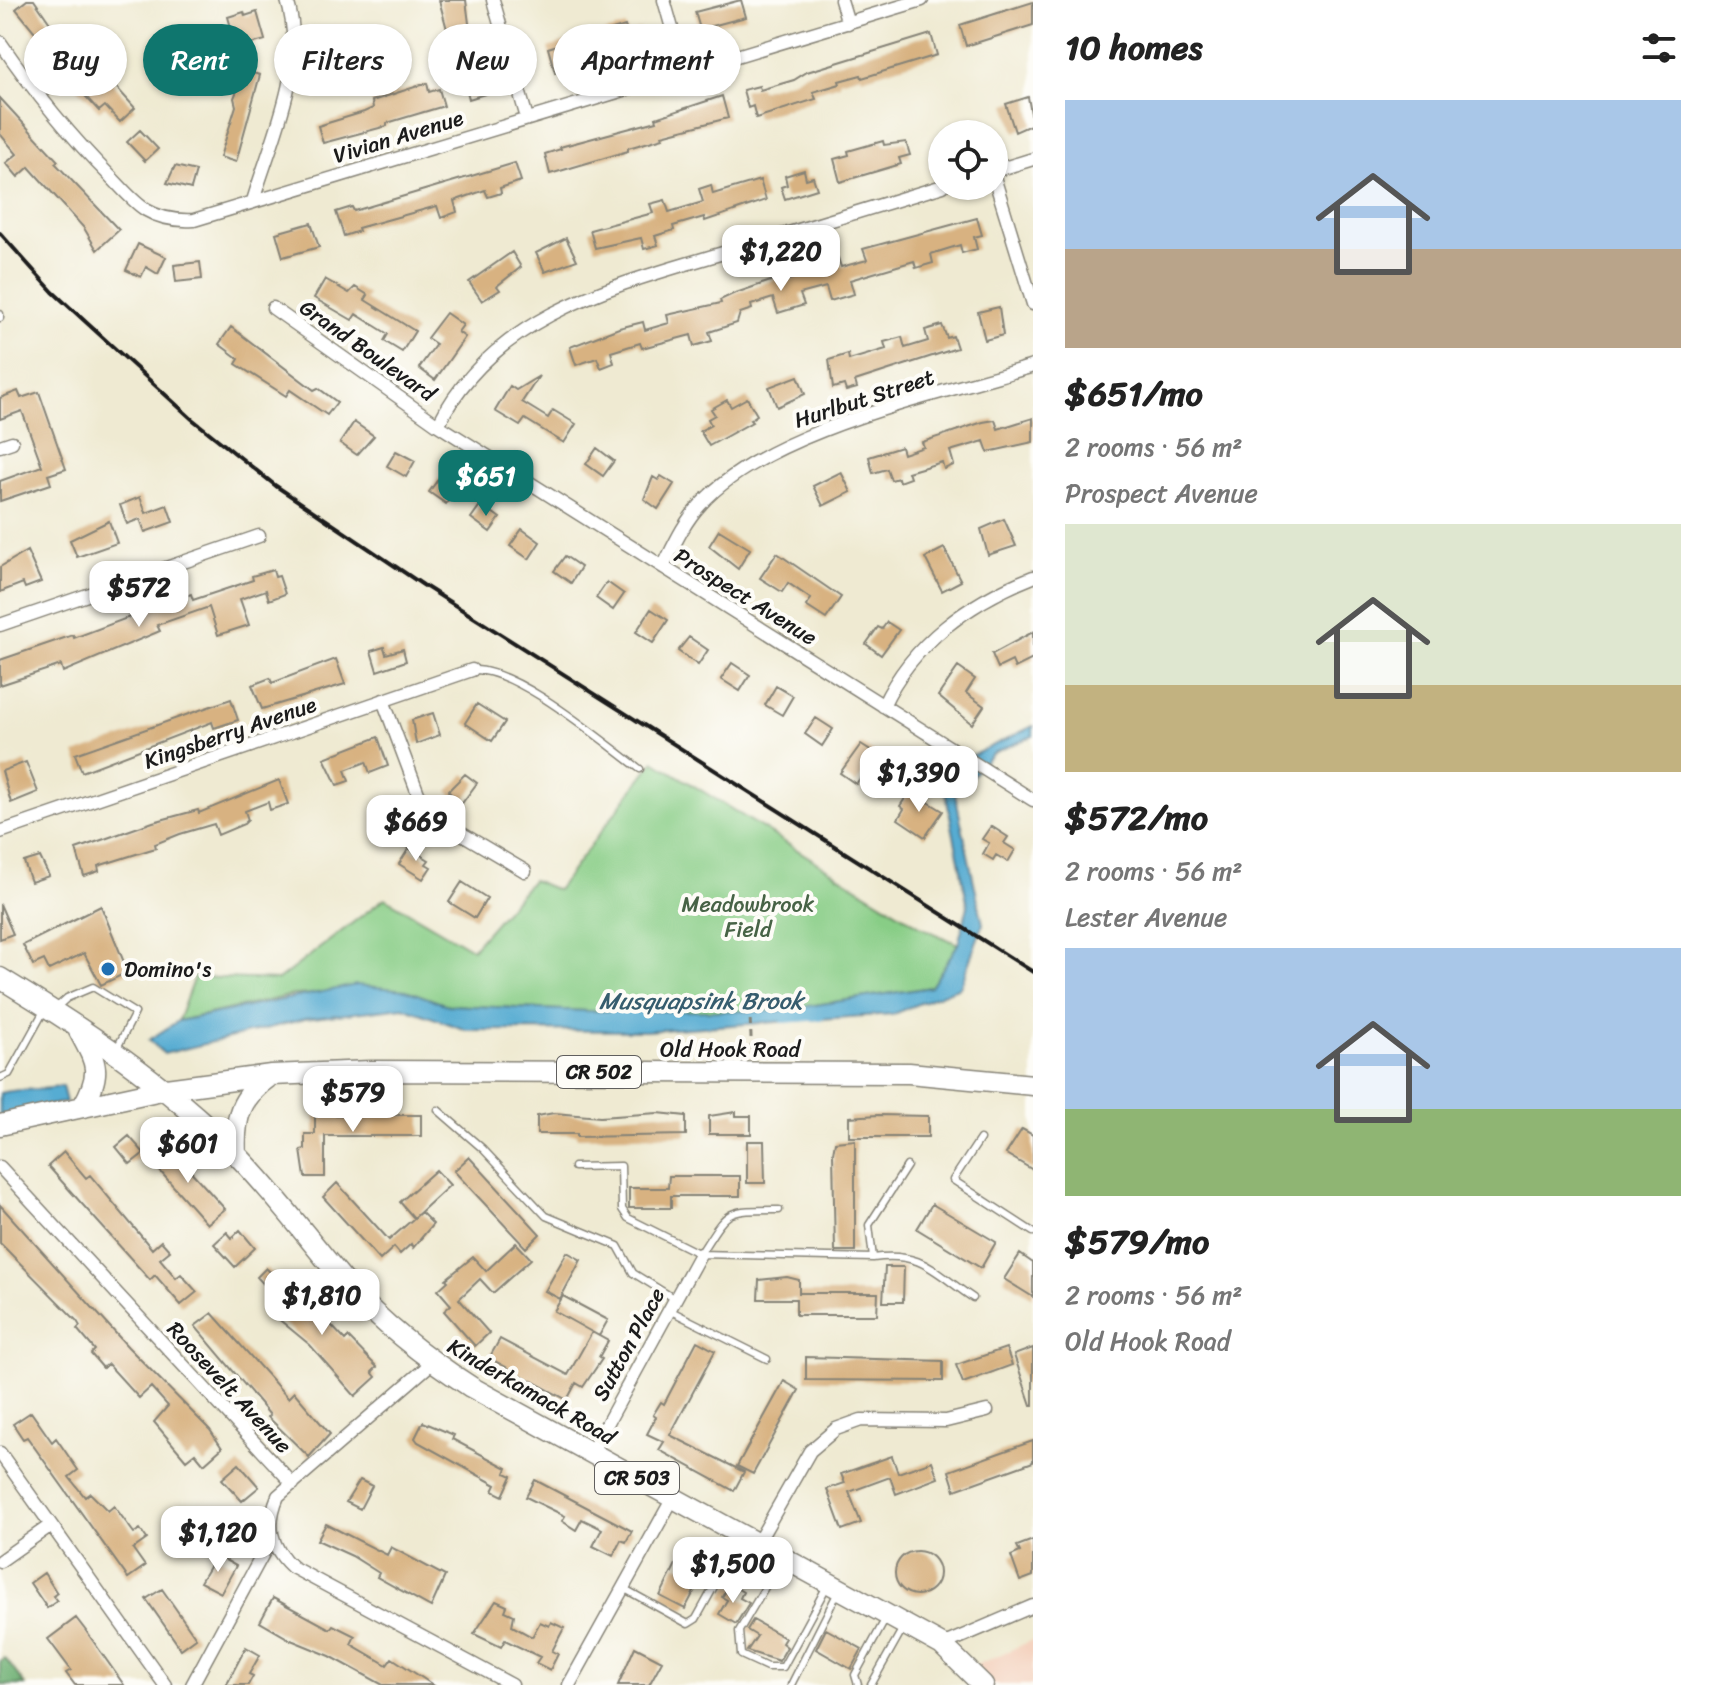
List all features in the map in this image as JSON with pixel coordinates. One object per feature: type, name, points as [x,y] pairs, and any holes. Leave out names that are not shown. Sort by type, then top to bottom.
[{"type":"main road","name":"Kinderkamack Road","points":[[0,978],[75,1024],[166,1089],[236,1154],[349,1287],[380,1318],[433,1362],[591,1453],[942,1645],[972,1681]]},
{"type":"main road","points":[[75,1024],[94,1060],[97,1082],[83,1106]]},
{"type":"main road","name":"Old Hook Road","points":[[0,1125],[166,1089],[271,1075],[371,1071],[909,1073],[1033,1085]]},
{"type":"main road","points":[[236,1154],[238,1111],[250,1090],[271,1075]]},
{"type":"street","points":[[253,201],[293,67],[295,35],[287,0]]},
{"type":"street","points":[[493,0],[527,118]]},
{"type":"street","points":[[664,0],[671,24]]},
{"type":"street","points":[[841,0],[848,23]]},
{"type":"street","name":"Vivian Avenue","points":[[741,54],[922,0]]},
{"type":"street","name":"Vivian Avenue","points":[[0,42],[60,123],[148,211],[162,218],[194,220],[600,96]]},
{"type":"street","points":[[1008,169],[1033,159]]},
{"type":"street","points":[[438,425],[451,399],[481,365],[519,332],[572,301],[928,191]]},
{"type":"street","points":[[1002,200],[1033,304]]},
{"type":"street","name":"Grand Boulevard","points":[[273,308],[438,425]]},
{"type":"street","name":"Hurlbut Street","points":[[663,567],[678,536],[703,501],[742,471],[785,445],[820,431],[1033,366]]},
{"type":"street","name":"Prospect Avenue","points":[[438,425],[1033,800]]},
{"type":"street","points":[[0,625],[259,536]]},
{"type":"street","points":[[883,706],[904,668],[949,624],[1002,590],[1033,577]]},
{"type":"street","name":"Kingsberry Avenue","points":[[0,832],[472,670]]},
{"type":"street","points":[[383,700],[425,812],[525,871]]},
{"type":"street","name":"Roosevelt Avenue","points":[[0,1167],[293,1484],[278,1496],[273,1509],[272,1537]]},
{"type":"street","name":"Sutton Place","points":[[591,1453],[700,1254]]},
{"type":"street","points":[[293,1484],[433,1362]]},
{"type":"street","points":[[750,1540],[810,1451],[836,1429],[861,1420],[946,1421],[987,1411]]},
{"type":"street","points":[[0,1453],[165,1685]]},
{"type":"street","points":[[569,1685],[673,1498]]},
{"type":"street","points":[[0,1561],[51,1525]]},
{"type":"street","points":[[192,1685],[272,1537]]},
{"type":"street","points":[[272,1537],[281,1557],[292,1567],[512,1685]]},
{"type":"street","points":[[942,1645],[1033,1606]]},
{"type":"lane","points":[[472,670],[488,669],[514,679],[640,769]]},
{"type":"lane","points":[[0,1078],[9,1074],[50,1008],[93,987],[135,1013],[115,1051]]},
{"type":"lane","points":[[438,1110],[483,1149],[546,1216],[618,1246],[633,1273],[672,1304],[767,1359]]},
{"type":"lane","points":[[980,1139],[953,1180],[1033,1232]]},
{"type":"lane","points":[[574,1167],[621,1166],[622,1209],[628,1218],[700,1254],[912,1257],[973,1298]]},
{"type":"lane","points":[[873,1258],[869,1225],[907,1166]]},
{"type":"lane","points":[[700,1254],[725,1216],[734,1210],[779,1210]]},
{"type":"lane","points":[[623,1588],[688,1624],[696,1619],[750,1540]]},
{"type":"lane","points":[[783,1558],[739,1631],[741,1655],[767,1667],[783,1667],[834,1586]]},
{"type":"lane","points":[[792,1684],[834,1586]]},
{"type":"lane","points":[[858,1685],[855,1675],[896,1620]]},
{"type":"lane","points":[[871,1685],[896,1620]]},
{"type":"path","points":[[749,996],[752,1073]]},
{"type":"shaded area","points":[[1033,1640],[1033,1685],[981,1685],[965,1670]]},
{"type":"green space","name":"Meadowbrook Field","points":[[654,761],[925,929],[958,944],[931,987],[776,1011],[588,1011],[447,1005],[406,990],[293,995],[178,1021],[194,977],[278,980],[385,898],[472,949],[532,880],[557,890]]},
{"type":"green space","points":[[5,1658],[25,1685],[0,1685],[0,1661]]},
{"type":"water","points":[[1033,726],[1033,736],[993,753],[955,794],[983,924],[960,987],[893,1014],[646,1031],[466,1030],[403,1007],[305,1019],[164,1054],[149,1040],[178,1021],[356,985],[406,990],[447,1005],[588,1011],[776,1011],[931,987],[958,944],[968,906],[945,790],[971,756]]},
{"type":"water","points":[[62,1086],[66,1102],[0,1116],[0,1093]]},
{"type":"building","points":[[27,0],[34,0],[50,24],[28,24],[16,9]]},
{"type":"building","points":[[439,0],[466,0],[469,24],[446,24]]},
{"type":"building","points":[[741,0],[746,17],[719,24],[699,24],[695,12]]},
{"type":"building","points":[[1033,2],[1033,25],[966,46],[960,25]]},
{"type":"building","points":[[257,12],[265,40],[258,42],[258,24],[230,24],[228,17]]},
{"type":"building","points":[[931,34],[937,55],[862,78],[861,75],[839,81],[840,84],[813,92],[816,99],[756,118],[753,106],[748,108],[743,90],[759,86],[760,90],[794,80],[807,72]]},
{"type":"building","points":[[553,46],[553,66],[548,48]]},
{"type":"building","points":[[427,83],[428,96],[441,96],[444,106],[387,123],[387,126],[323,143],[318,126],[364,112],[373,108],[372,101],[387,96],[412,96],[412,88]]},
{"type":"building","points":[[85,96],[124,96],[135,108],[120,122],[105,106],[99,111]]},
{"type":"building","points":[[254,96],[236,162],[220,157],[236,106],[234,98]]},
{"type":"building","points":[[722,96],[728,118],[662,135],[663,138],[628,148],[628,151],[550,174],[545,154],[560,147],[657,121],[656,118]]},
{"type":"building","points":[[1028,97],[1033,124],[1015,132],[1006,104]]},
{"type":"building","points":[[0,98],[58,161],[55,163],[119,230],[97,250],[84,228],[29,167],[18,177],[6,163],[17,154],[0,134]]},
{"type":"building","points":[[140,130],[158,149],[145,161],[127,142]]},
{"type":"building","points":[[883,141],[884,145],[906,142],[910,155],[899,158],[901,164],[840,182],[834,159],[849,155],[848,151]]},
{"type":"building","points":[[515,163],[521,181],[500,188],[501,193],[488,197],[485,190],[454,201],[457,212],[441,218],[437,206],[358,228],[359,231],[344,236],[336,212],[352,207],[354,211]]},
{"type":"building","points":[[175,166],[196,171],[191,189],[167,183]]},
{"type":"building","points":[[804,170],[806,179],[813,177],[817,189],[785,199],[781,187],[787,185],[785,176]]},
{"type":"building","points":[[760,180],[766,200],[705,221],[704,217],[673,226],[674,230],[655,236],[658,245],[644,249],[641,238],[595,248],[590,230],[653,213],[650,204],[665,200],[669,212],[703,202],[699,189],[711,185],[713,194]]},
{"type":"building","points":[[977,218],[982,235],[974,237],[977,249],[962,253],[960,245],[931,254],[933,263],[916,268],[914,261],[850,280],[854,294],[830,301],[826,287],[800,294],[804,305],[778,313],[773,298],[751,305],[752,309],[740,313],[737,323],[709,332],[712,341],[694,346],[691,335],[642,348],[640,343],[611,352],[614,363],[601,368],[597,358],[576,365],[570,347],[619,328],[643,322],[645,330],[669,323],[667,315],[721,303],[720,300],[733,294],[785,276],[787,280],[826,269],[824,262],[838,258],[841,267],[867,260],[863,249]]},
{"type":"building","points":[[311,223],[319,247],[283,257],[276,233]]},
{"type":"building","points":[[566,238],[577,260],[545,272],[536,253]]},
{"type":"building","points":[[138,244],[166,257],[158,274],[146,267],[141,277],[126,270]]},
{"type":"building","points":[[512,252],[521,267],[497,286],[500,290],[482,301],[469,282]]},
{"type":"building","points":[[200,262],[202,279],[176,282],[174,265]]},
{"type":"building","points":[[325,279],[349,293],[355,287],[368,295],[365,300],[415,331],[402,352],[384,341],[388,334],[356,314],[352,320],[314,298]]},
{"type":"building","points":[[999,307],[1003,335],[985,340],[978,312]]},
{"type":"building","points":[[446,313],[463,325],[458,332],[465,337],[435,380],[419,368],[436,344],[427,338]]},
{"type":"building","points":[[942,325],[947,338],[953,336],[957,348],[855,381],[857,388],[846,391],[844,385],[833,388],[829,360],[848,354],[849,360],[886,349],[884,342],[902,337],[905,348],[928,341],[925,330]]},
{"type":"building","points":[[231,327],[314,390],[318,388],[337,402],[327,415],[290,390],[286,396],[236,364],[239,359],[219,344]]},
{"type":"building","points":[[539,376],[522,402],[548,418],[553,410],[576,424],[564,443],[525,419],[520,426],[495,411],[510,386],[516,390]]},
{"type":"building","points":[[798,376],[805,394],[777,407],[769,387]]},
{"type":"building","points":[[18,391],[21,398],[39,392],[66,469],[48,475],[51,484],[0,501],[0,481],[42,466],[22,411],[0,419],[0,398]]},
{"type":"building","points":[[747,398],[757,415],[750,420],[752,422],[709,446],[700,431],[711,425],[708,419],[715,415],[711,409],[727,400],[731,407]]},
{"type":"building","points":[[1033,418],[1033,442],[988,452],[984,441],[950,451],[954,465],[944,469],[942,462],[908,472],[910,478],[899,482],[898,478],[891,480],[887,469],[873,473],[869,457],[901,447],[903,454],[924,447],[922,442],[983,422],[995,420],[998,429]]},
{"type":"building","points":[[354,422],[374,436],[357,455],[340,443]]},
{"type":"building","points":[[597,448],[614,461],[603,476],[586,464]]},
{"type":"building","points":[[396,451],[415,461],[406,477],[387,466]]},
{"type":"building","points":[[841,472],[851,492],[823,506],[813,486]]},
{"type":"building","points":[[661,476],[674,484],[658,509],[644,499],[653,477],[658,480]]},
{"type":"building","points":[[439,478],[457,490],[446,504],[429,492]]},
{"type":"building","points":[[140,497],[146,513],[167,505],[173,522],[145,532],[140,519],[127,524],[120,505]]},
{"type":"building","points":[[481,504],[500,518],[490,532],[471,518]]},
{"type":"building","points":[[1004,519],[1016,546],[988,555],[981,529]]},
{"type":"building","points":[[109,521],[117,543],[77,557],[70,540]]},
{"type":"building","points":[[522,529],[540,542],[529,559],[510,546]]},
{"type":"building","points":[[719,530],[750,549],[738,569],[709,546]]},
{"type":"building","points":[[944,548],[961,581],[942,591],[925,558]]},
{"type":"building","points":[[27,551],[41,582],[25,588],[23,583],[0,592],[0,567]]},
{"type":"building","points":[[777,553],[841,597],[826,619],[806,606],[811,599],[788,583],[782,592],[760,578]]},
{"type":"building","points":[[565,556],[581,567],[571,583],[554,571]]},
{"type":"building","points":[[273,570],[275,577],[279,576],[285,594],[269,600],[266,590],[240,599],[249,625],[218,635],[209,607],[157,625],[160,631],[63,672],[61,665],[0,685],[0,660],[73,635],[74,638],[191,594],[193,600]]},
{"type":"building","points":[[607,582],[624,594],[613,610],[596,598]]},
{"type":"building","points":[[651,609],[668,620],[653,643],[636,632]]},
{"type":"building","points":[[887,622],[899,630],[881,655],[866,644],[878,627],[882,629]]},
{"type":"building","points":[[1033,632],[1033,659],[1015,668],[1012,661],[998,668],[992,654]]},
{"type":"building","points":[[689,637],[708,650],[698,665],[678,651]]},
{"type":"building","points":[[384,647],[386,654],[403,649],[406,661],[377,671],[371,651]]},
{"type":"building","points":[[336,659],[345,684],[262,709],[252,685],[270,678],[272,683]]},
{"type":"building","points":[[732,663],[750,675],[740,691],[721,679]]},
{"type":"building","points":[[958,667],[975,679],[966,693],[984,706],[972,724],[938,696]]},
{"type":"building","points":[[776,686],[793,696],[782,715],[765,705]]},
{"type":"building","points":[[231,699],[238,720],[214,728],[212,722],[82,772],[75,754]]},
{"type":"building","points":[[477,704],[505,722],[492,741],[465,723]]},
{"type":"building","points":[[433,713],[440,735],[416,744],[412,720]]},
{"type":"building","points":[[816,718],[833,729],[822,746],[805,734]]},
{"type":"building","points":[[378,737],[388,766],[370,773],[366,762],[345,770],[349,781],[337,785],[324,758]]},
{"type":"building","points":[[861,744],[877,754],[856,784],[840,773]]},
{"type":"building","points":[[26,762],[38,792],[11,803],[2,771]]},
{"type":"building","points":[[465,774],[477,783],[460,806],[450,799],[452,795],[448,791]]},
{"type":"building","points":[[279,780],[288,804],[270,810],[268,802],[245,811],[248,820],[244,824],[218,835],[214,824],[180,834],[155,844],[156,848],[98,866],[99,871],[84,876],[76,849],[153,822],[198,810],[199,813]]},
{"type":"building","points":[[910,791],[943,811],[925,837],[898,819],[904,809],[900,806]]},
{"type":"building","points":[[991,826],[1008,837],[1004,843],[1015,850],[1008,862],[996,855],[993,860],[983,854],[989,843],[982,839]]},
{"type":"building","points":[[409,848],[429,860],[426,864],[431,867],[423,879],[399,864]]},
{"type":"building","points":[[40,857],[49,876],[31,882],[24,862]]},
{"type":"building","points":[[462,882],[487,898],[475,918],[449,902]]},
{"type":"building","points":[[0,904],[13,934],[0,939]]},
{"type":"building","points":[[101,906],[128,972],[101,985],[84,953],[49,970],[44,960],[33,965],[23,945]]},
{"type":"building","points":[[736,1112],[736,1116],[751,1116],[751,1134],[709,1134],[709,1116]]},
{"type":"building","points":[[554,1113],[600,1117],[658,1113],[686,1116],[686,1135],[577,1137],[577,1134],[537,1134],[537,1116]]},
{"type":"building","points":[[315,1115],[421,1115],[421,1136],[325,1136],[325,1177],[305,1177],[301,1150],[305,1149],[305,1134],[315,1134]]},
{"type":"building","points":[[928,1116],[928,1137],[849,1137],[849,1117]]},
{"type":"building","points":[[1022,1129],[1033,1135],[1033,1170],[1006,1154]]},
{"type":"building","points":[[129,1136],[144,1153],[130,1164],[116,1147]]},
{"type":"building","points":[[855,1140],[855,1251],[835,1251],[833,1153],[835,1142]]},
{"type":"building","points":[[747,1141],[764,1141],[765,1183],[747,1183]]},
{"type":"building","points":[[168,1146],[225,1209],[207,1224],[151,1161]]},
{"type":"building","points":[[64,1152],[86,1178],[90,1175],[152,1249],[161,1241],[170,1251],[160,1259],[176,1278],[181,1274],[197,1292],[181,1305],[155,1275],[150,1280],[48,1166]]},
{"type":"building","points":[[469,1157],[540,1234],[526,1248],[454,1171]]},
{"type":"building","points":[[436,1170],[450,1185],[414,1218],[400,1202]]},
{"type":"building","points":[[669,1176],[740,1176],[740,1196],[671,1196],[671,1208],[629,1208],[629,1188],[668,1188]]},
{"type":"building","points":[[337,1183],[389,1240],[421,1212],[433,1224],[413,1248],[411,1244],[400,1254],[394,1247],[380,1260],[323,1197]]},
{"type":"building","points":[[932,1204],[996,1242],[981,1268],[917,1229]]},
{"type":"building","points":[[0,1205],[128,1347],[210,1430],[222,1448],[204,1464],[195,1453],[186,1460],[154,1422],[168,1406],[151,1387],[139,1398],[108,1364],[103,1368],[91,1354],[95,1350],[77,1329],[80,1326],[77,1321],[0,1243]]},
{"type":"building","points":[[240,1230],[255,1248],[235,1267],[214,1244],[227,1232],[232,1238]]},
{"type":"building","points":[[516,1243],[531,1259],[493,1293],[480,1279],[459,1299],[489,1333],[475,1346],[444,1311],[451,1305],[438,1290],[448,1281],[446,1279],[473,1257],[486,1271]]},
{"type":"building","points":[[567,1252],[581,1260],[560,1299],[545,1291]]},
{"type":"building","points":[[1020,1254],[1033,1263],[1033,1297],[1004,1279]]},
{"type":"building","points":[[885,1267],[904,1267],[903,1302],[883,1302]]},
{"type":"building","points":[[266,1268],[297,1298],[302,1294],[345,1340],[348,1337],[377,1367],[372,1372],[376,1377],[355,1396],[310,1345],[276,1317],[286,1308],[257,1277]]},
{"type":"building","points":[[787,1277],[799,1280],[799,1293],[878,1293],[877,1315],[796,1315],[796,1299],[758,1299],[759,1280]]},
{"type":"building","points":[[563,1296],[608,1320],[599,1336],[554,1311]]},
{"type":"building","points":[[212,1313],[288,1398],[294,1392],[330,1434],[309,1457],[268,1417],[270,1415],[195,1326]]},
{"type":"building","points":[[592,1332],[608,1341],[599,1357],[602,1359],[583,1387],[576,1383],[567,1400],[489,1358],[500,1339],[568,1375]]},
{"type":"building","points":[[697,1341],[715,1351],[670,1435],[744,1472],[734,1491],[659,1450],[664,1442],[647,1434],[656,1417],[653,1415],[661,1402],[664,1404]]},
{"type":"building","points":[[1006,1348],[1012,1365],[963,1383],[956,1365]]},
{"type":"building","points":[[1033,1348],[1033,1405],[1031,1405],[1014,1355]]},
{"type":"building","points":[[806,1357],[943,1361],[943,1381],[806,1380]]},
{"type":"building","points":[[784,1381],[799,1390],[753,1474],[737,1466]]},
{"type":"building","points":[[31,1412],[52,1442],[56,1438],[78,1470],[69,1477],[85,1497],[90,1493],[108,1511],[114,1506],[134,1533],[140,1529],[147,1539],[133,1549],[145,1566],[128,1578],[27,1437],[23,1439],[13,1424]]},
{"type":"building","points":[[423,1422],[454,1435],[452,1439],[507,1468],[505,1473],[512,1476],[503,1496],[493,1491],[496,1485],[418,1442],[415,1438]]},
{"type":"building","points":[[1033,1441],[1033,1462],[955,1490],[949,1471]]},
{"type":"building","points":[[892,1456],[898,1473],[932,1461],[938,1478],[896,1494],[890,1477],[849,1492],[861,1523],[842,1530],[827,1489],[845,1483],[841,1474]]},
{"type":"building","points":[[239,1464],[259,1487],[242,1501],[222,1479]]},
{"type":"building","points":[[360,1480],[372,1486],[360,1509],[346,1502]]},
{"type":"building","points":[[535,1480],[632,1531],[626,1542],[621,1540],[613,1556],[593,1546],[602,1529],[582,1519],[576,1530],[562,1521],[565,1516],[526,1497]]},
{"type":"building","points":[[326,1524],[387,1555],[391,1547],[445,1576],[431,1607],[377,1577],[379,1573],[352,1556],[317,1540]]},
{"type":"building","points":[[1033,1540],[1033,1576],[1020,1581],[1011,1556],[1020,1552],[1017,1546]]},
{"type":"building","points":[[917,1551],[932,1558],[939,1573],[932,1588],[917,1595],[902,1588],[895,1573],[902,1558]]},
{"type":"building","points":[[216,1555],[236,1566],[221,1593],[200,1582]]},
{"type":"building","points":[[689,1563],[705,1571],[685,1609],[660,1596],[676,1564],[686,1569]]},
{"type":"building","points":[[44,1573],[57,1593],[53,1596],[57,1601],[47,1608],[30,1583]]},
{"type":"building","points":[[730,1584],[743,1592],[740,1598],[749,1603],[736,1624],[719,1614],[727,1600],[722,1597]]},
{"type":"building","points":[[162,1589],[196,1638],[181,1649],[146,1599]]},
{"type":"building","points":[[273,1598],[330,1629],[333,1625],[355,1636],[351,1644],[387,1665],[392,1658],[433,1685],[383,1685],[330,1656],[291,1640],[260,1622]]},
{"type":"building","points":[[496,1601],[507,1606],[505,1611],[514,1615],[512,1626],[532,1637],[540,1622],[549,1626],[551,1622],[564,1628],[552,1651],[558,1654],[550,1670],[536,1663],[540,1657],[505,1640],[501,1647],[474,1634]]},
{"type":"building","points":[[76,1618],[124,1685],[75,1685],[66,1673],[71,1670],[48,1639]]},
{"type":"building","points":[[753,1620],[785,1638],[782,1643],[787,1647],[779,1661],[747,1651],[757,1636],[747,1630]]},
{"type":"building","points":[[826,1629],[862,1649],[851,1669],[816,1649]]},
{"type":"building","points":[[246,1647],[260,1655],[249,1674],[253,1676],[248,1685],[226,1685]]},
{"type":"building","points":[[635,1647],[662,1661],[649,1685],[618,1685]]},
{"type":"waterway","name":"Musquapsink Brook","points":[[783,1021],[822,1018]]},
{"type":"railway","points":[[0,233],[53,292],[192,419],[276,486],[423,585],[1033,972]]},
{"type":"place","name":"Domino's","points":[[108,969]]}]
